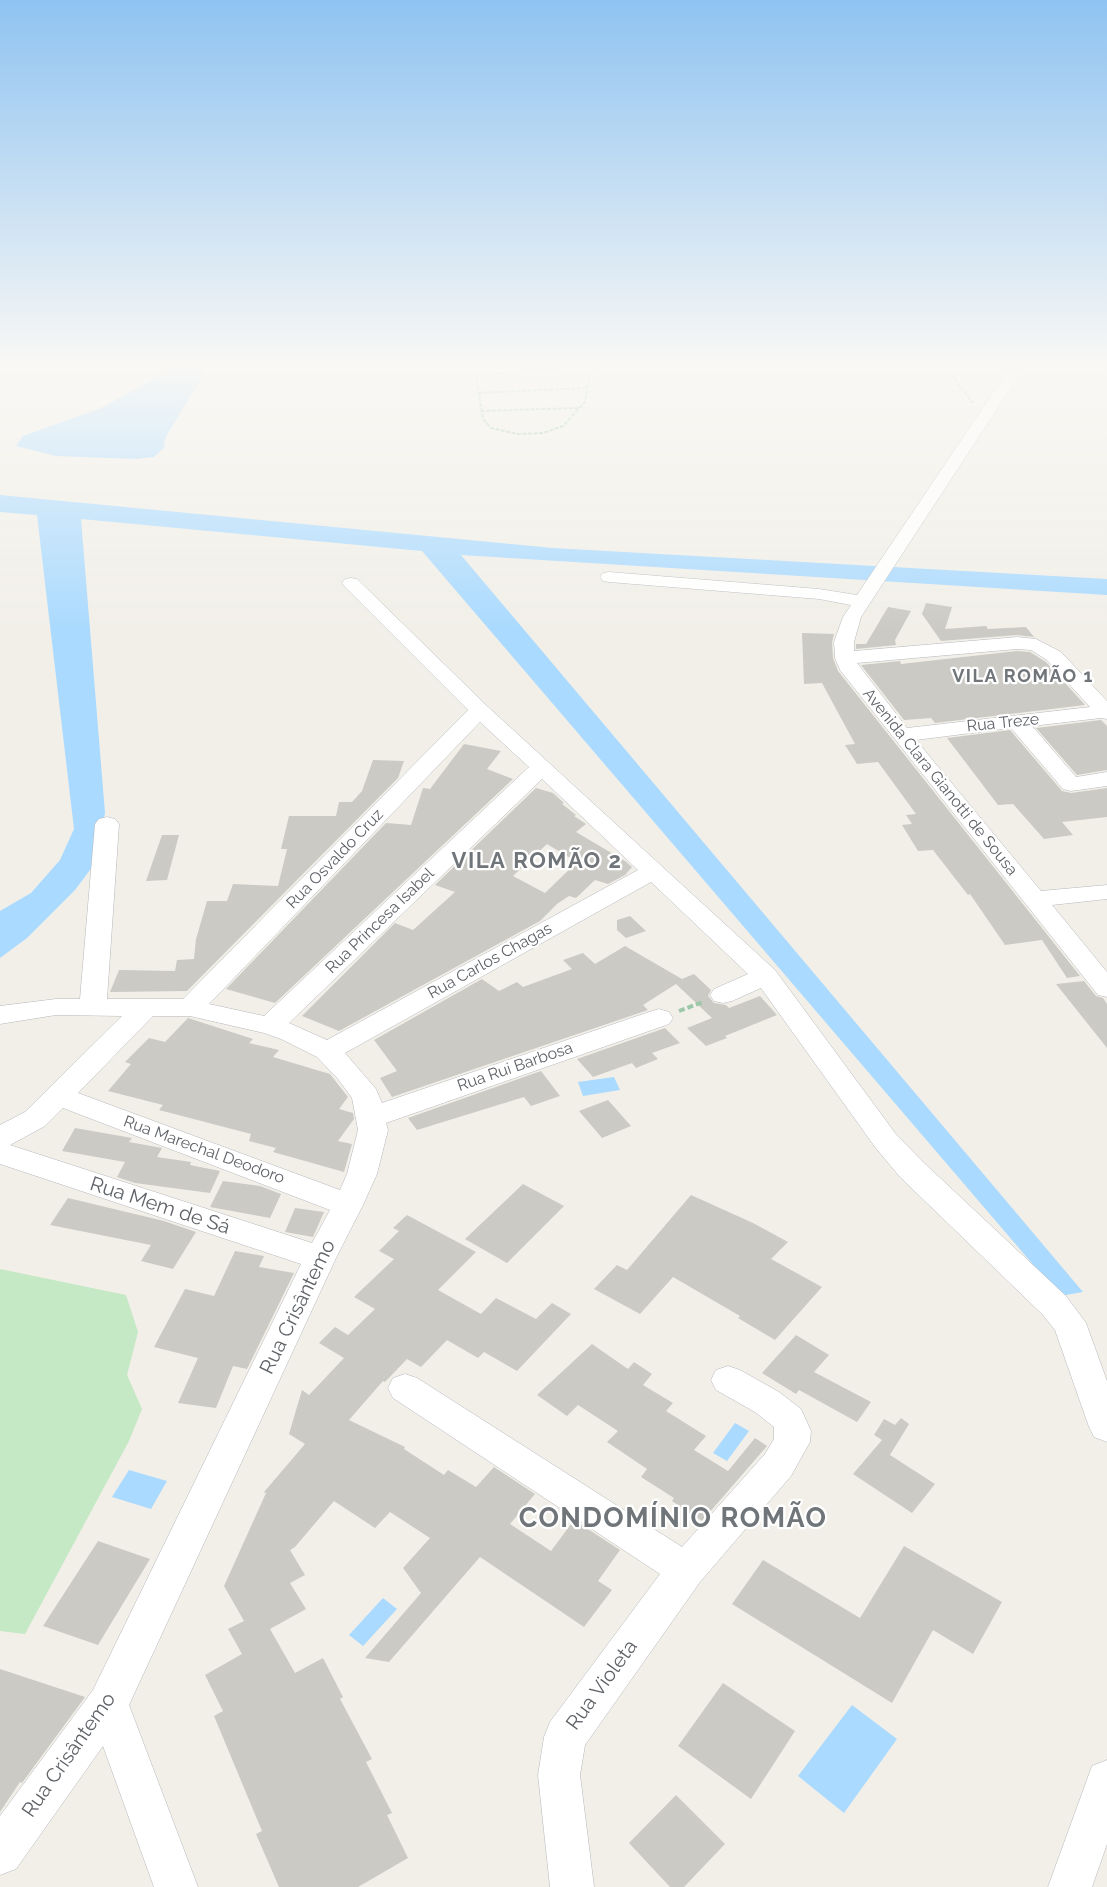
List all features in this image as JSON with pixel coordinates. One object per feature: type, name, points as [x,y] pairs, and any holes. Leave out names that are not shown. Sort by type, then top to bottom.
[{"type":"street","points":[[960,454],[848,627],[843,642],[845,658],[1017,643],[1036,645],[1054,656],[1106,712]]},
{"type":"street","points":[[609,578],[819,594],[868,593]]},
{"type":"street","points":[[351,583],[480,710],[766,976],[885,1140],[911,1169],[1054,1305],[1069,1323],[1107,1427]]},
{"type":"street","name":"Avenida Clara Gianotti de Sousa","points":[[845,658],[850,670],[901,735],[1107,989]]},
{"type":"street","name":"Rua Osvaldo Cruz","points":[[190,1008],[480,710]]},
{"type":"street","name":"Rua Treze","points":[[901,735],[1106,712]]},
{"type":"street","points":[[1017,722],[1071,784],[1107,779]]},
{"type":"street","name":"Rua Princesa Isabel","points":[[270,1026],[542,766]]},
{"type":"street","points":[[93,1005],[107,824]]},
{"type":"street","name":"Rua Carlos Chagas","points":[[327,1051],[653,871]]},
{"type":"street","points":[[1034,899],[1107,892]]},
{"type":"street","points":[[723,995],[766,976]]},
{"type":"street","name":"Rua Crisântemo","points":[[0,1015],[56,1006],[147,1006],[190,1008],[270,1026],[291,1033],[327,1051],[348,1072],[366,1096],[373,1130],[362,1174],[108,1704],[0,1852]]},
{"type":"street","points":[[0,1138],[35,1119],[147,1006]]},
{"type":"street","name":"Rua Rui Barbosa","points":[[372,1117],[659,1018]]},
{"type":"street","name":"Rua Marechal Deodoro","points":[[59,1096],[348,1204]]},
{"type":"street","name":"Rua Mem de Sá","points":[[0,1153],[320,1258]]},
{"type":"street","name":"Rua Violeta","points":[[573,1887],[559,1775],[565,1737],[686,1570],[778,1465],[792,1442],[793,1431],[789,1419],[767,1402],[728,1380]]},
{"type":"street","points":[[405,1388],[686,1570]]},
{"type":"street","points":[[108,1704],[176,1887]]},
{"type":"street","points":[[1070,1887],[1107,1780]]},
{"type":"path","points":[[659,1018],[723,995]]},
{"type":"green space","points":[[0,1269],[126,1295],[138,1332],[127,1375],[142,1409],[129,1441],[25,1634],[0,1631]]},
{"type":"water","points":[[48,454],[157,454],[154,457],[136,459]]},
{"type":"water","points":[[0,495],[553,548],[1107,579],[1107,595],[461,555],[1083,1292],[1060,1296],[422,551],[81,519],[105,813],[96,862],[75,890],[27,938],[0,958],[0,911],[31,893],[60,860],[74,829],[37,515],[0,512]]},
{"type":"water","points":[[614,1077],[620,1090],[583,1096],[578,1082]]},
{"type":"water","points":[[735,1423],[749,1431],[727,1461],[713,1453]]},
{"type":"water","points":[[129,1470],[167,1481],[151,1509],[112,1497]]},
{"type":"water","points":[[383,1598],[397,1609],[363,1646],[349,1635]]},
{"type":"water","points":[[852,1705],[897,1739],[844,1813],[798,1776]]},
{"type":"building","points":[[926,603],[952,607],[945,629],[986,626],[988,629],[1026,627],[1034,637],[1017,635],[941,641],[922,614]]},
{"type":"building","points":[[888,607],[911,611],[895,640],[896,645],[856,649],[856,644],[866,644]]},
{"type":"building","points":[[802,633],[834,634],[833,658],[838,671],[1080,976],[1067,978],[1042,940],[1005,945],[970,894],[968,895],[933,850],[918,851],[902,825],[912,824],[906,815],[916,814],[878,762],[857,764],[845,745],[855,744],[822,683],[804,684]]},
{"type":"building","points":[[1017,651],[1030,652],[1046,662],[1085,705],[935,723],[931,718],[904,720],[861,665],[900,661],[901,664]]},
{"type":"building","points":[[1101,720],[1107,726],[1107,770],[1077,775],[1036,728]]},
{"type":"building","points":[[1010,730],[1062,791],[1071,793],[1107,788],[1107,817],[1062,822],[1073,835],[1044,839],[1013,804],[998,805],[947,738]]},
{"type":"building","points":[[464,744],[501,751],[487,769],[513,779],[275,1003],[226,989],[386,823],[411,825],[423,788],[430,789]]},
{"type":"building","points":[[373,760],[404,761],[398,778],[187,991],[110,992],[119,970],[175,971],[177,960],[194,959],[196,939],[207,901],[227,901],[233,884],[278,886],[287,849],[281,849],[289,816],[336,816],[339,802],[352,802],[362,791]]},
{"type":"building","points":[[536,788],[553,793],[576,815],[574,816],[586,824],[576,832],[632,867],[625,875],[608,884],[595,880],[576,898],[569,896],[557,904],[540,921],[339,1031],[302,1016],[395,923],[413,930],[455,892],[435,885]],"holes":[[[547,844],[577,862],[545,893],[513,876]]]},
{"type":"building","points":[[162,835],[179,835],[167,880],[146,881]]},
{"type":"building","points":[[630,916],[646,931],[626,938],[617,930],[617,920]]},
{"type":"building","points":[[625,946],[682,979],[694,974],[711,990],[708,996],[714,1003],[726,1005],[729,1008],[760,996],[777,1015],[706,1046],[687,1028],[712,1018],[676,984],[643,1005],[648,1010],[392,1097],[380,1078],[397,1071],[374,1040],[482,979],[499,991],[517,982],[523,987],[572,969],[563,960],[583,953],[595,964]]},
{"type":"building","points":[[1084,981],[1096,996],[1103,998],[1107,1004],[1107,1048],[1056,984]]},
{"type":"building","points":[[188,1018],[253,1039],[249,1043],[279,1050],[273,1057],[330,1074],[348,1097],[339,1109],[353,1113],[354,1119],[338,1141],[352,1144],[344,1172],[273,1152],[276,1148],[249,1141],[251,1134],[159,1110],[163,1105],[108,1091],[131,1064],[125,1062],[149,1038],[165,1042]]},
{"type":"building","points":[[665,1028],[680,1043],[652,1053],[658,1059],[636,1068],[632,1063],[593,1077],[577,1059]]},
{"type":"building","points":[[541,1071],[560,1096],[531,1106],[524,1097],[417,1130],[408,1118]]},
{"type":"building","points":[[608,1100],[631,1126],[602,1138],[579,1111]]},
{"type":"building","points":[[75,1128],[132,1138],[129,1142],[162,1148],[157,1157],[191,1162],[190,1165],[220,1171],[210,1193],[135,1183],[117,1177],[125,1162],[62,1151]]},
{"type":"building","points":[[223,1181],[260,1186],[281,1194],[270,1218],[210,1207]]},
{"type":"building","points":[[523,1184],[564,1206],[507,1263],[465,1239]]},
{"type":"building","points":[[691,1195],[753,1223],[788,1242],[771,1259],[822,1287],[775,1340],[738,1318],[740,1316],[673,1277],[640,1314],[594,1289],[617,1265],[627,1270]]},
{"type":"building","points":[[68,1198],[164,1221],[196,1232],[173,1269],[141,1261],[151,1245],[50,1225]]},
{"type":"building","points":[[295,1208],[324,1212],[313,1237],[285,1232]]},
{"type":"building","points":[[407,1215],[476,1252],[438,1290],[481,1314],[496,1298],[536,1319],[552,1303],[571,1314],[517,1371],[484,1352],[478,1358],[447,1340],[421,1367],[407,1359],[385,1382],[383,1381],[349,1420],[405,1447],[404,1449],[444,1475],[448,1470],[476,1487],[494,1467],[535,1494],[510,1524],[551,1551],[574,1520],[620,1550],[598,1581],[612,1590],[584,1627],[480,1557],[389,1662],[365,1658],[421,1593],[403,1568],[430,1538],[390,1512],[375,1528],[334,1501],[290,1550],[305,1575],[290,1583],[306,1609],[270,1629],[295,1673],[323,1658],[343,1697],[340,1699],[372,1759],[366,1762],[392,1813],[387,1815],[408,1858],[358,1887],[279,1887],[256,1834],[262,1831],[214,1716],[223,1711],[205,1675],[242,1654],[228,1629],[244,1621],[224,1586],[266,1493],[264,1492],[305,1444],[289,1434],[302,1390],[309,1395],[344,1358],[319,1343],[335,1327],[348,1335],[375,1309],[354,1297],[394,1259],[379,1251],[399,1231],[393,1228]]},
{"type":"building","points":[[235,1251],[264,1256],[259,1267],[294,1273],[247,1369],[233,1366],[216,1408],[178,1403],[198,1358],[154,1347],[185,1289],[214,1296]]},
{"type":"building","points":[[796,1335],[829,1355],[814,1372],[871,1402],[857,1422],[799,1390],[796,1394],[762,1373]]},
{"type":"building","points":[[592,1344],[628,1369],[634,1362],[652,1374],[643,1385],[673,1403],[666,1411],[706,1436],[694,1450],[728,1471],[755,1438],[767,1446],[702,1521],[672,1501],[674,1498],[641,1477],[647,1469],[607,1442],[618,1431],[578,1405],[567,1416],[537,1395]]},
{"type":"building","points":[[901,1418],[909,1424],[890,1455],[935,1484],[912,1513],[853,1474],[882,1440],[874,1435],[884,1419],[895,1425]]},
{"type":"building","points":[[98,1541],[150,1559],[98,1645],[43,1626]]},
{"type":"building","points":[[904,1546],[1002,1602],[973,1654],[933,1630],[892,1703],[732,1604],[763,1560],[860,1618]]},
{"type":"building","points":[[0,1669],[85,1697],[0,1812]]},
{"type":"building","points":[[723,1683],[795,1731],[751,1799],[678,1746]]},
{"type":"building","points":[[676,1795],[725,1844],[684,1887],[670,1887],[629,1843]]},
{"type":"district","name":"VILA ROMÃO 1","points":[[1023,677]]},
{"type":"district","name":"VILA ROMÃO 2","points":[[537,861]]},
{"type":"district","name":"CONDOMÍNIO ROMÃO","points":[[673,1519]]}]
